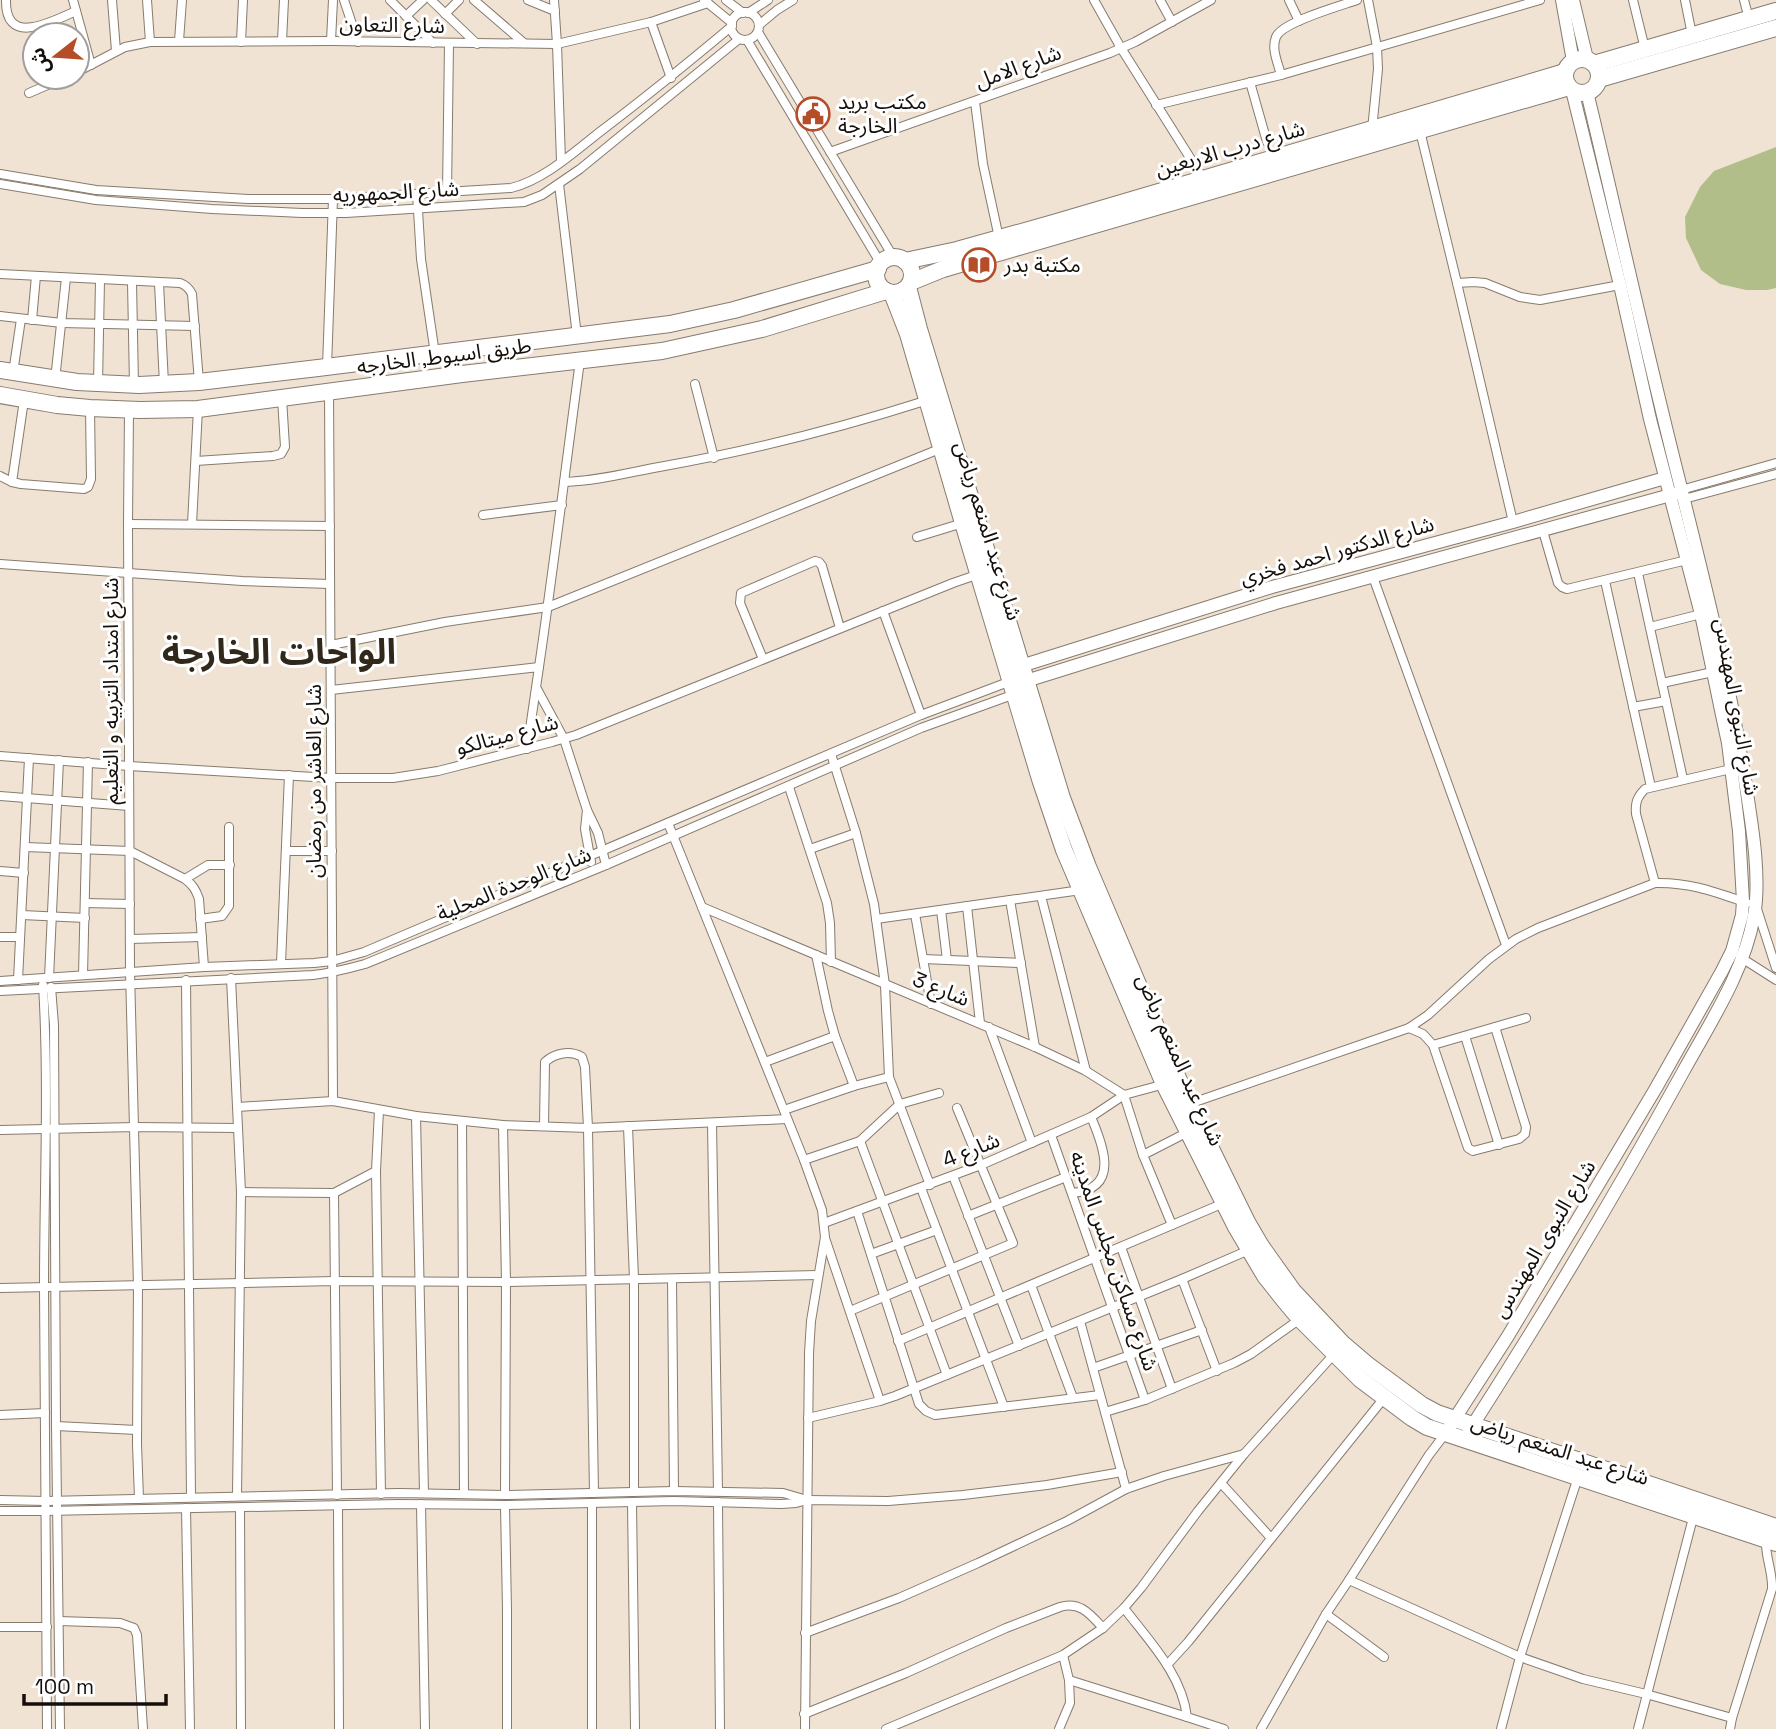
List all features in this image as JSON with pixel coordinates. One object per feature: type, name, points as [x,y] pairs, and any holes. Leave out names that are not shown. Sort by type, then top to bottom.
[{"type":"highway","name":"شارع درب الاربعين","points":[[910,284],[1039,234],[1207,186],[1420,131],[1581,75],[1644,49],[1776,11]]},
{"type":"highway","name":"شارع درب الاربعين","points":[[1207,186],[1372,130],[1581,75],[1776,28]]},
{"type":"highway","name":"شارع درب الاربعين","points":[[889,263],[944,253],[999,238],[1039,234]]},
{"type":"highway","points":[[889,263],[910,267],[910,284],[898,293],[889,292],[878,282],[889,263]]},
{"type":"highway","name":"طريق اسيوط, الخارجه","points":[[7,372],[98,384],[164,384],[435,354],[653,327],[703,318],[889,263]]},
{"type":"highway","name":"شارع عبد المنعم رياض","points":[[910,284],[986,573],[1055,799],[1064,850],[1172,1082],[1189,1104],[1247,1222],[1293,1291],[1342,1343],[1369,1366],[1437,1413],[1463,1440],[1578,1477],[1636,1489]]},
{"type":"highway","name":"طريق اسيوط, الخارجه","points":[[0,395],[90,408],[198,409],[462,374],[640,354],[762,329],[889,292]]},
{"type":"highway","name":"شارع عبد المنعم رياض","points":[[889,292],[908,334],[963,523],[986,573]]},
{"type":"highway","name":"شارع عبد المنعم رياض","points":[[1055,799],[1088,867],[1172,1082],[1188,1132],[1249,1250],[1265,1276],[1300,1319],[1360,1379],[1427,1427],[1473,1426],[1636,1489],[1773,1537]]},
{"type":"street","points":[[73,0],[79,21]]},
{"type":"street","points":[[112,0],[116,51]]},
{"type":"street","points":[[147,0],[150,43]]},
{"type":"street","points":[[179,41],[182,0]]},
{"type":"street","points":[[242,42],[243,0]]},
{"type":"street","points":[[282,41],[284,0]]},
{"type":"street","points":[[331,41],[332,0]]},
{"type":"street","points":[[344,0],[358,42]]},
{"type":"street","points":[[390,0],[433,43]]},
{"type":"street","points":[[406,16],[423,0]]},
{"type":"street","points":[[431,0],[477,44]]},
{"type":"street","points":[[445,14],[458,0]]},
{"type":"street","points":[[474,0],[524,43]]},
{"type":"street","points":[[528,0],[555,11]]},
{"type":"street","points":[[554,0],[561,161]]},
{"type":"street","points":[[726,0],[755,17],[758,29],[832,156],[889,263]]},
{"type":"street","points":[[768,0],[734,18],[733,33],[743,39],[823,167],[889,263]]},
{"type":"street","points":[[743,39],[753,38],[777,10],[793,0]]},
{"type":"street","points":[[1094,0],[1207,186]]},
{"type":"street","points":[[1160,0],[1172,22]]},
{"type":"street","name":"شارع الامل","points":[[823,167],[832,156],[908,123],[975,102],[1121,48],[1210,0]]},
{"type":"street","points":[[1289,0],[1299,21]]},
{"type":"street","points":[[1281,75],[1274,48],[1275,38],[1280,30],[1357,0]]},
{"type":"street","points":[[1368,0],[1377,47],[1378,80],[1372,130]]},
{"type":"street","points":[[1156,105],[1281,75],[1540,0]]},
{"type":"street","name":"شارع النبوى المهندس","points":[[1450,1427],[1508,1336],[1686,1035],[1737,955],[1742,915],[1739,831],[1731,769],[1701,614],[1687,560],[1679,494],[1665,478],[1657,418],[1562,0]]},
{"type":"street","name":"شارع النبوى المهندس","points":[[1463,1440],[1670,1096],[1698,1043],[1754,918],[1756,906],[1752,829],[1739,742],[1714,617],[1620,285],[1581,75],[1573,0]]},
{"type":"street","points":[[1633,0],[1644,49]]},
{"type":"street","points":[[1685,0],[1692,35]]},
{"type":"street","points":[[1744,0],[1749,19]]},
{"type":"street","points":[[706,1],[732,24]]},
{"type":"street","name":"شارع التعاون","points":[[91,65],[116,51],[134,45],[179,41],[557,44],[651,22],[706,1]]},
{"type":"street","points":[[4,3],[9,18],[21,27]]},
{"type":"street","points":[[53,21],[76,11]]},
{"type":"street","points":[[651,22],[671,78]]},
{"type":"street","name":"شارع الجمهوريه","points":[[0,174],[96,190],[248,199],[333,199],[511,188],[532,181],[569,156],[671,78],[732,24]]},
{"type":"street","name":"شارع الجمهوريه","points":[[0,184],[96,200],[248,211],[333,213],[514,203],[533,199],[555,187],[743,39]]},
{"type":"street","points":[[447,193],[449,43]]},
{"type":"street","points":[[1250,82],[1267,142]]},
{"type":"street","points":[[29,93],[33,91]]},
{"type":"street","points":[[975,102],[983,164],[999,238]]},
{"type":"street","points":[[1420,131],[1513,522]]},
{"type":"street","points":[[809,144],[821,137]]},
{"type":"street","points":[[569,156],[571,165],[580,169]]},
{"type":"street","points":[[541,176],[555,187],[577,336]]},
{"type":"street","points":[[48,193],[50,183]]},
{"type":"street","points":[[149,205],[150,194]]},
{"type":"street","points":[[417,194],[421,259],[435,354]]},
{"type":"street","points":[[248,199],[248,211]]},
{"type":"street","points":[[327,367],[333,199]]},
{"type":"street","points":[[0,274],[180,284],[190,289],[199,382]]},
{"type":"street","points":[[32,320],[36,276]]},
{"type":"street","points":[[55,380],[66,278]]},
{"type":"street","points":[[98,384],[100,280]]},
{"type":"street","points":[[132,282],[134,385]]},
{"type":"street","points":[[159,283],[164,384]]},
{"type":"street","points":[[1458,283],[1485,283],[1520,297],[1540,300],[1620,285]]},
{"type":"street","points":[[0,316],[100,325],[195,326]]},
{"type":"street","points":[[7,372],[21,319]]},
{"type":"street","points":[[527,748],[580,361]]},
{"type":"street","points":[[695,384],[714,458]]},
{"type":"street","name":"شارع العاشر من رمضان","points":[[329,391],[332,1101]]},
{"type":"street","points":[[196,461],[281,454],[285,447],[282,398]]},
{"type":"street","points":[[12,482],[24,400]]},
{"type":"street","points":[[564,482],[598,479],[714,458],[874,417],[928,400]]},
{"type":"street","points":[[0,476],[12,482],[79,489],[88,487],[91,479],[90,408]]},
{"type":"street","points":[[192,524],[198,409]]},
{"type":"street","name":"شارع امتداد التربيه و التعليم","points":[[129,410],[130,971],[138,1285],[139,1499]]},
{"type":"street","points":[[331,645],[445,622],[548,607],[942,449]]},
{"type":"street","name":"شارع الدكتور احمد فخري","points":[[1679,494],[1776,463]]},
{"type":"street","points":[[1738,474],[1741,484]]},
{"type":"street","name":"شارع الدكتور احمد فخري","points":[[1018,681],[1276,603],[1621,508],[1679,494],[1741,484],[1776,474]]},
{"type":"street","name":"شارع الدكتور احمد فخري","points":[[1018,681],[1272,587],[1665,478]]},
{"type":"street","points":[[1616,492],[1621,508]]},
{"type":"street","points":[[483,515],[562,505]]},
{"type":"street","points":[[916,537],[963,523]]},
{"type":"street","points":[[128,524],[330,526]]},
{"type":"street","points":[[1543,531],[1558,583],[1562,587],[1572,589],[1687,560]]},
{"type":"street","points":[[1458,537],[1461,553]]},
{"type":"street","points":[[763,659],[740,603],[741,593],[815,561],[822,566],[840,628]]},
{"type":"street","points":[[0,564],[330,584]]},
{"type":"street","name":"شارع ميتالكو","points":[[0,756],[331,778],[393,778],[416,775],[565,738],[953,583],[986,573]]},
{"type":"street","points":[[1638,573],[1683,779]]},
{"type":"street","points":[[1373,577],[1506,945]]},
{"type":"street","points":[[1605,581],[1651,787]]},
{"type":"street","points":[[1272,587],[1276,603]]},
{"type":"street","points":[[883,611],[921,715]]},
{"type":"street","points":[[1650,628],[1701,614]]},
{"type":"street","points":[[331,690],[539,667]]},
{"type":"street","points":[[1662,683],[1713,671]]},
{"type":"street","name":"شارع الوحدة المحلية","points":[[0,981],[130,971],[332,961],[381,946],[921,715],[1018,681]]},
{"type":"street","name":"شارع الوحدة المحلية","points":[[0,991],[332,973],[365,964],[593,871],[909,733],[984,705],[1018,681]]},
{"type":"street","points":[[537,689],[565,738],[587,810],[598,833],[606,865]]},
{"type":"street","points":[[979,693],[984,705]]},
{"type":"street","points":[[1633,707],[1666,701]]},
{"type":"street","points":[[831,754],[856,833],[876,919],[885,985],[889,1077],[900,1104],[937,1230],[1004,1407]]},
{"type":"street","points":[[18,980],[29,758]]},
{"type":"street","points":[[59,760],[45,1019],[55,1287],[60,1729]]},
{"type":"street","points":[[83,975],[88,762]]},
{"type":"street","points":[[1655,883],[1636,814],[1638,795],[1651,787],[1731,769]]},
{"type":"street","points":[[281,963],[289,775]]},
{"type":"street","points":[[789,787],[827,903],[831,962]]},
{"type":"street","points":[[0,796],[130,806]]},
{"type":"street","points":[[587,810],[585,828],[593,871]]},
{"type":"street","points":[[668,823],[784,1110],[822,1210],[824,1223],[825,1237],[808,1353],[804,1729]]},
{"type":"street","points":[[200,919],[218,917],[228,910],[229,827]]},
{"type":"street","points":[[810,849],[856,833]]},
{"type":"street","points":[[25,847],[130,850],[185,879],[197,891],[204,967]]},
{"type":"street","points":[[286,850],[331,851]]},
{"type":"street","points":[[185,879],[208,865],[230,865]]},
{"type":"street","points":[[0,871],[24,873]]},
{"type":"street","points":[[1189,1104],[1409,1028],[1429,1014],[1506,945],[1538,928],[1655,883],[1691,885],[1756,906],[1776,968]]},
{"type":"street","points":[[876,919],[1082,890]]},
{"type":"street","points":[[1041,896],[1086,1071]]},
{"type":"street","points":[[1010,900],[1035,1047]]},
{"type":"street","points":[[85,903],[130,904]]},
{"type":"street","points":[[967,906],[980,1023]]},
{"type":"street","name":"شارع 3","points":[[702,907],[1035,1047],[1086,1071],[1124,1095]]},
{"type":"street","points":[[941,910],[947,960]]},
{"type":"street","points":[[915,914],[930,1004]]},
{"type":"street","points":[[22,915],[85,918]]},
{"type":"street","points":[[0,937],[20,937]]},
{"type":"street","points":[[130,939],[202,937]]},
{"type":"street","points":[[816,955],[828,1012],[854,1086]]},
{"type":"street","points":[[1737,955],[1776,980]]},
{"type":"street","points":[[923,959],[1021,963]]},
{"type":"street","points":[[231,978],[241,1192],[237,1496]]},
{"type":"street","points":[[186,980],[191,1497]]},
{"type":"street","points":[[1433,1045],[1526,1018]]},
{"type":"street","points":[[989,1027],[1032,1143]]},
{"type":"street","points":[[1409,1028],[1423,1034],[1433,1045],[1468,1148],[1476,1151],[1519,1139],[1525,1134],[1526,1127],[1495,1027]]},
{"type":"street","points":[[1686,1035],[1698,1043]]},
{"type":"street","points":[[765,1062],[835,1036]]},
{"type":"street","points":[[1465,1036],[1499,1144]]},
{"type":"street","points":[[544,1126],[545,1062],[556,1056],[573,1053],[582,1057],[585,1067],[588,1128],[594,1493]]},
{"type":"street","points":[[784,1110],[889,1077]]},
{"type":"street","points":[[1172,1082],[1124,1095],[1143,1155],[1172,1225]]},
{"type":"street","points":[[1656,1088],[1670,1096]]},
{"type":"street","points":[[803,1160],[860,1141],[900,1104],[939,1093]]},
{"type":"street","name":"شارع 4","points":[[824,1223],[981,1165],[1091,1117],[1124,1095]]},
{"type":"street","points":[[238,1107],[332,1101],[462,1121],[588,1128],[787,1119]]},
{"type":"street","points":[[850,1311],[1013,1243],[957,1108]]},
{"type":"street","points":[[379,1110],[376,1171],[380,1494]]},
{"type":"street","points":[[416,1116],[424,1493]]},
{"type":"street","points":[[1072,1194],[1091,1188],[1099,1182],[1104,1173],[1106,1163],[1103,1150],[1091,1117]]},
{"type":"street","points":[[462,1121],[464,1494]]},
{"type":"street","points":[[712,1123],[718,1491]]},
{"type":"street","points":[[503,1125],[506,1282],[505,1494]]},
{"type":"street","points":[[628,1126],[634,1279],[634,1492]]},
{"type":"street","points":[[0,1130],[238,1128]]},
{"type":"street","points":[[47,1729],[44,1287],[50,1129]]},
{"type":"street","points":[[1143,1155],[1188,1132]]},
{"type":"street","name":"شارع مساكن مجلس المدينه","points":[[1051,1135],[1145,1400]]},
{"type":"street","points":[[860,1141],[947,1375]]},
{"type":"street","points":[[241,1192],[334,1193],[376,1171]]},
{"type":"street","points":[[953,1176],[1019,1346]]},
{"type":"street","points":[[968,1216],[1066,1177]]},
{"type":"street","points":[[334,1193],[337,1495]]},
{"type":"street","points":[[898,1341],[1224,1203]]},
{"type":"street","points":[[857,1211],[919,1404],[930,1414],[1100,1395]]},
{"type":"street","points":[[1572,1228],[1587,1238]]},
{"type":"street","points":[[871,1254],[937,1230]]},
{"type":"street","points":[[825,1237],[880,1401]]},
{"type":"street","points":[[1121,1247],[1172,1389]]},
{"type":"street","points":[[808,1418],[880,1401],[914,1389],[1249,1250]]},
{"type":"street","points":[[0,1287],[335,1281],[506,1282],[818,1275]]},
{"type":"street","points":[[673,1279],[674,1490]]},
{"type":"street","points":[[1182,1279],[1217,1371]]},
{"type":"street","points":[[1031,1285],[1073,1398]]},
{"type":"street","points":[[1105,1412],[1145,1400],[1217,1371],[1251,1354],[1300,1319]]},
{"type":"street","points":[[1080,1321],[1126,1489]]},
{"type":"street","points":[[1093,1368],[1202,1330]]},
{"type":"street","points":[[886,1729],[1063,1655],[1103,1628],[1141,1588],[1244,1454],[1335,1353]]},
{"type":"street","points":[[1167,1665],[1384,1398]]},
{"type":"street","points":[[0,1415],[45,1413]]},
{"type":"street","points":[[56,1426],[137,1430]]},
{"type":"street","points":[[1261,1729],[1326,1614],[1450,1427]]},
{"type":"street","points":[[805,1633],[899,1598],[978,1563],[1067,1521],[1126,1489],[1244,1454]]},
{"type":"street","points":[[0,1511],[632,1502],[781,1504],[807,1500],[888,1502],[1047,1485],[1122,1472]]},
{"type":"street","points":[[1501,1729],[1520,1657],[1578,1477]]},
{"type":"street","points":[[1222,1483],[1271,1538]]},
{"type":"street","points":[[0,1500],[424,1493],[560,1494],[674,1490],[783,1493],[807,1500]]},
{"type":"street","points":[[559,1504],[560,1494]]},
{"type":"street","points":[[296,1496],[296,1506]]},
{"type":"street","points":[[632,1502],[635,1729]]},
{"type":"street","points":[[718,1502],[720,1729]]},
{"type":"street","points":[[421,1504],[425,1729]]},
{"type":"street","points":[[592,1504],[592,1729]]},
{"type":"street","points":[[505,1505],[507,1729]]},
{"type":"street","points":[[338,1506],[339,1729]]},
{"type":"street","points":[[186,1508],[190,1729]]},
{"type":"street","points":[[240,1508],[241,1729]]},
{"type":"street","points":[[1638,1729],[1697,1509]]},
{"type":"street","points":[[1730,1729],[1772,1589],[1766,1554],[1773,1537]]},
{"type":"street","points":[[1349,1580],[1520,1657],[1583,1678],[1732,1718]]},
{"type":"street","points":[[804,1714],[1060,1607],[1079,1606],[1103,1628]]},
{"type":"street","points":[[1124,1608],[1167,1665],[1183,1695],[1187,1717]]},
{"type":"street","points":[[1326,1614],[1384,1657]]},
{"type":"street","points":[[59,1620],[120,1623],[134,1628],[137,1635],[143,1729]]},
{"type":"street","points":[[0,1627],[47,1627]]},
{"type":"street","points":[[1059,1729],[1070,1703],[1069,1680],[1063,1655]]},
{"type":"street","points":[[1069,1680],[1187,1717],[1200,1725],[1224,1729]]},
{"type":"green space","points":[[1776,147],[1776,288],[1746,290],[1720,284],[1701,270],[1686,238],[1685,217],[1700,187],[1714,171]]},
{"type":"place","name":"مكتب بريد الخارجة","points":[[813,114]]},
{"type":"place","name":"مكتبة بدر","points":[[979,265]]},
{"type":"district","name":"الواحات الخارجة","points":[[279,652]]}]
